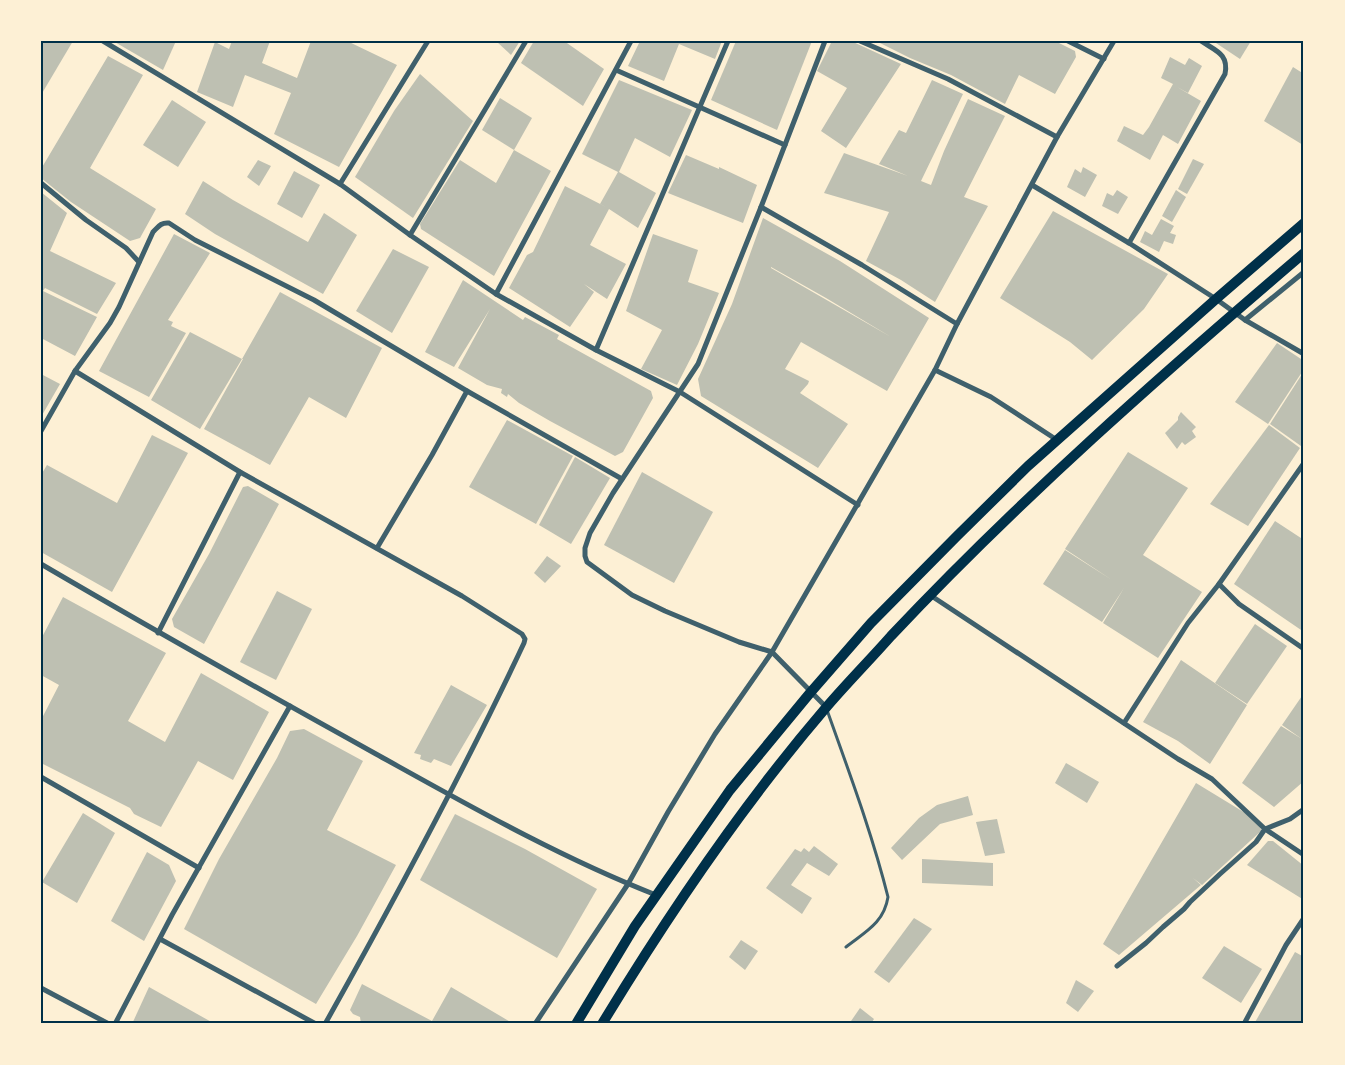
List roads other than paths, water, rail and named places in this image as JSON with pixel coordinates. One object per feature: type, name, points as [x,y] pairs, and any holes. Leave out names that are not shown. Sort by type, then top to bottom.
[{"type":"main road","points":[[576,1024],[613,960],[730,790],[871,623],[1056,440],[1304,223]]},
{"type":"main road","points":[[602,1024],[676,906],[794,746],[826,707],[930,595],[987,538],[1144,390],[1304,252]]},
{"type":"street","points":[[103,41],[340,184],[496,294],[596,350],[680,392],[858,504]]},
{"type":"street","points":[[340,184],[428,41]]},
{"type":"street","points":[[410,235],[526,41]]},
{"type":"street","points":[[496,294],[631,41]]},
{"type":"street","points":[[596,350],[728,41]]},
{"type":"street","points":[[825,41],[698,364],[622,479],[587,540],[585,556],[588,562],[632,595],[739,642],[772,652],[810,693],[826,707]]},
{"type":"street","points":[[860,41],[948,79],[1057,137]]},
{"type":"street","points":[[1068,41],[1104,59]]},
{"type":"street","points":[[536,1024],[628,884],[668,812],[715,734],[772,652],[935,370],[957,324],[1057,137],[1114,41]]},
{"type":"street","points":[[1129,243],[1225,74],[1227,64],[1224,56],[1201,41]]},
{"type":"street","points":[[616,70],[785,145]]},
{"type":"street","points":[[41,183],[86,220],[126,248],[139,262]]},
{"type":"street","points":[[1032,185],[1129,243],[1245,320],[1304,354]]},
{"type":"street","points":[[761,206],[862,265],[957,324]]},
{"type":"street","points":[[41,431],[75,371],[120,307],[153,232],[161,224],[169,223],[195,240],[314,300],[467,391],[622,479]]},
{"type":"street","points":[[1245,320],[1304,272]]},
{"type":"street","points":[[935,370],[991,397],[1056,440]]},
{"type":"street","points":[[75,371],[240,472],[462,596],[522,634],[525,638],[488,721],[404,883],[325,1024]]},
{"type":"street","points":[[377,548],[467,391]]},
{"type":"street","points":[[1124,723],[1188,623],[1219,584],[1304,463]]},
{"type":"street","points":[[158,633],[240,472]]},
{"type":"street","points":[[41,564],[158,633],[449,794],[539,842],[628,884],[656,895]]},
{"type":"street","points":[[1219,584],[1239,604],[1304,649]]},
{"type":"street","points":[[930,595],[1178,759],[1212,779],[1265,829],[1304,855]]},
{"type":"street","points":[[115,1024],[199,868],[290,706]]},
{"type":"street","points":[[41,777],[199,868]]},
{"type":"street","points":[[1117,966],[1184,909],[1256,842],[1265,829],[1290,819],[1304,809]]},
{"type":"street","points":[[1244,1024],[1286,945],[1304,918]]},
{"type":"street","points":[[160,939],[316,1024]]},
{"type":"street","points":[[41,988],[109,1024]]},
{"type":"lane","points":[[826,707],[838,746],[852,778],[866,820],[888,897],[882,918],[846,946]]}]
